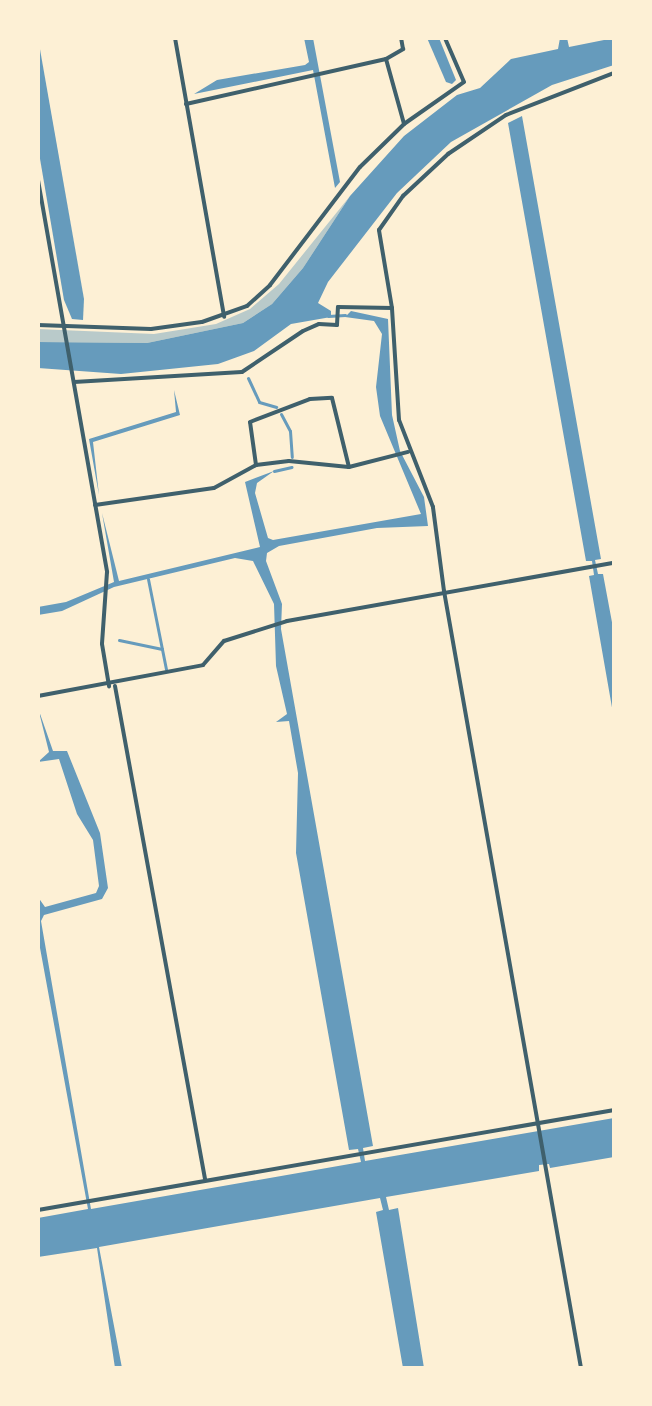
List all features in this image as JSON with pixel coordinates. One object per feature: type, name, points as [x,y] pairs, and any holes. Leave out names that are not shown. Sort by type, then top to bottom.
[{"type":"street","points":[[175,38],[224,317]]},
{"type":"street","points":[[204,38],[233,38]]},
{"type":"street","points":[[186,104],[386,59],[403,49],[401,38]]},
{"type":"street","points":[[38,325],[64,329],[151,329],[224,317],[247,306],[270,285],[360,167],[404,124],[464,82],[445,38]]},
{"type":"street","points":[[386,59],[404,124]]},
{"type":"street","points":[[581,1368],[444,591],[432,498],[406,453],[399,420],[392,308],[379,230],[403,196],[448,154],[506,115],[614,73]]},
{"type":"street","points":[[38,180],[106,584],[102,644],[205,1179]]},
{"type":"street","points":[[73,380],[242,372],[303,331],[319,324],[337,325],[338,307],[392,308]]},
{"type":"street","points":[[256,465],[250,422],[310,399],[332,398],[349,467]]},
{"type":"street","points":[[95,505],[214,488],[256,465],[289,461],[349,467],[406,453]]},
{"type":"street","points":[[38,696],[112,685],[203,665],[224,641],[282,622],[614,563]]},
{"type":"street","points":[[38,1210],[614,1110]]},
{"type":"shaded area","points":[[350,196],[303,268],[272,304],[243,323],[147,343],[38,342],[38,329],[154,334],[216,324],[250,309],[279,284]]},
{"type":"water","points":[[38,38],[84,299],[83,320],[72,319],[64,300],[38,147]]},
{"type":"water","points":[[304,38],[313,38],[340,182],[335,188],[313,70],[194,94],[217,80],[305,65],[309,62]]},
{"type":"water","points":[[427,38],[439,38],[456,80],[452,84],[446,82]]},
{"type":"water","points":[[560,38],[567,38],[569,47],[614,38],[614,65],[552,85],[451,142],[397,193],[328,282],[318,303],[331,311],[331,317],[291,324],[254,351],[218,364],[121,374],[38,368],[38,342],[147,343],[243,323],[272,304],[303,268],[350,196],[404,136],[457,95],[480,88],[511,59],[558,49]]},
{"type":"water","points":[[522,116],[601,559],[595,560],[598,574],[603,574],[614,633],[614,719],[589,576],[594,575],[592,561],[586,561],[508,123]]},
{"type":"water","points":[[351,311],[388,319],[392,415],[400,451],[424,497],[428,526],[377,528],[279,546],[267,553],[266,561],[282,604],[281,629],[373,1146],[363,1148],[365,1161],[614,1118],[614,1157],[550,1168],[549,1164],[539,1165],[539,1171],[386,1197],[389,1210],[398,1208],[424,1368],[403,1368],[376,1212],[383,1210],[380,1198],[99,1247],[122,1368],[115,1368],[97,1248],[38,1257],[38,1218],[88,1209],[38,937],[38,897],[45,907],[96,893],[99,886],[93,840],[77,814],[59,759],[38,762],[49,752],[38,708],[53,751],[67,751],[100,833],[108,888],[102,899],[44,915],[41,921],[91,1209],[361,1162],[358,1149],[349,1150],[296,853],[298,773],[289,721],[276,722],[287,714],[276,666],[274,604],[253,561],[235,558],[114,587],[62,611],[38,615],[38,607],[66,602],[114,582],[102,513],[119,581],[260,547],[245,482],[274,471],[257,483],[255,493],[268,538],[273,540],[421,514],[380,416],[376,387],[382,334],[374,321],[345,317]]},
{"type":"water","points":[[174,390],[180,415],[93,442],[99,495],[89,439],[176,412]]},
{"type":"waterway","points":[[328,316],[345,315]]},
{"type":"waterway","points":[[248,378],[259,402],[276,407]]},
{"type":"waterway","points":[[281,414],[290,431],[292,457]]},
{"type":"waterway","points":[[274,471],[292,467]]},
{"type":"waterway","points":[[148,579],[166,669]]},
{"type":"waterway","points":[[119,640],[162,649]]}]
